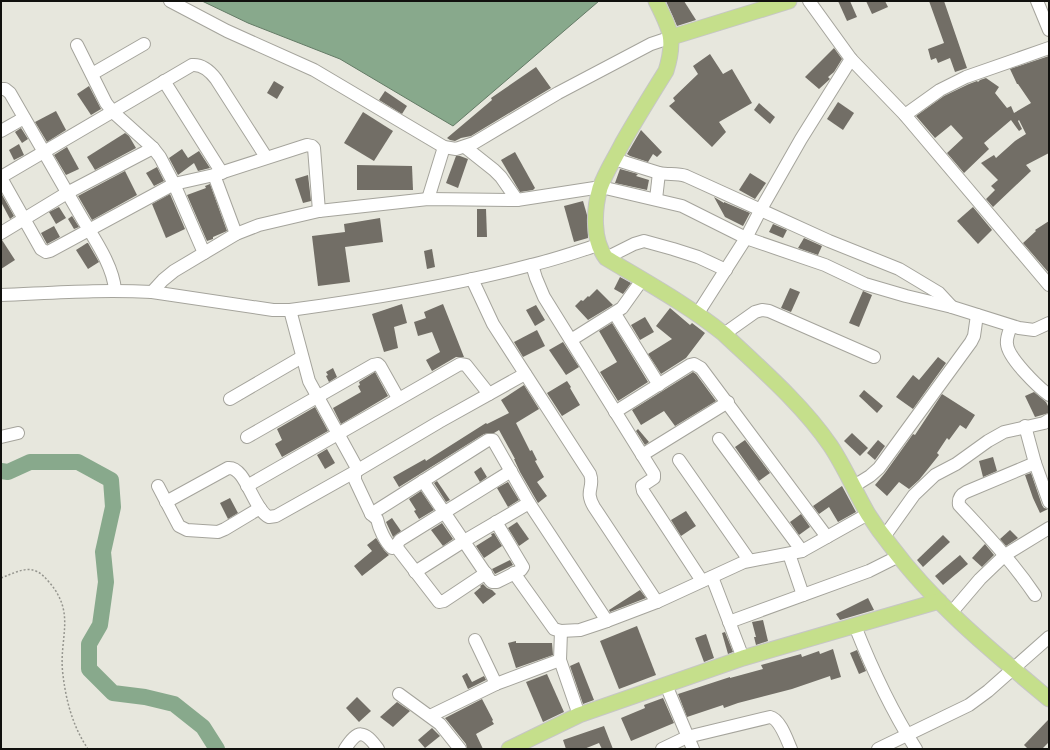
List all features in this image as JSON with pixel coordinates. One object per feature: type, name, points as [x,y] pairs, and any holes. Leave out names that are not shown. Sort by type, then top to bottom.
[{"type":"main road","points":[[656,1],[672,37],[670,57],[666,70],[614,159],[600,187],[596,217],[598,245],[601,252],[606,258],[698,313],[724,334],[783,390],[814,425],[839,459],[868,514],[899,556],[951,613],[1049,699]]},
{"type":"main road","points":[[672,37],[789,1]]},
{"type":"main road","points":[[509,749],[579,715],[743,658],[939,601]]},
{"type":"street","points":[[170,1],[227,31],[314,70],[444,147],[456,149],[465,147],[558,93],[651,44],[672,37]]},
{"type":"street","points":[[809,1],[851,58],[905,116],[1049,285]]},
{"type":"street","points":[[1038,1],[1049,30]]},
{"type":"street","points":[[92,74],[144,44]]},
{"type":"street","points":[[77,45],[106,103],[113,112],[153,148],[167,168],[204,253]]},
{"type":"street","points":[[905,116],[940,90],[966,77],[1049,48]]},
{"type":"street","points":[[698,313],[746,238],[801,138],[851,58]]},
{"type":"street","points":[[266,157],[216,79],[210,72],[196,65],[192,65],[1,178],[41,249],[46,252],[174,184],[218,174],[266,157],[307,145],[312,146],[314,154],[319,211]]},
{"type":"street","points":[[164,81],[218,174],[236,234]]},
{"type":"street","points":[[1,89],[5,89],[10,93],[88,230],[110,270],[114,279],[115,290]]},
{"type":"street","points":[[1,131],[24,118]]},
{"type":"street","points":[[428,199],[444,147]]},
{"type":"street","points":[[465,147],[501,177],[517,200]]},
{"type":"street","points":[[1,233],[67,193],[153,148]]},
{"type":"street","points":[[614,159],[659,173],[679,174],[761,209],[829,241],[899,269],[940,293],[952,307]]},
{"type":"street","points":[[656,199],[659,173]]},
{"type":"street","points":[[152,292],[174,271],[236,234],[259,225],[319,211],[428,199],[517,200],[600,187],[682,206],[746,238],[825,265],[865,284],[952,307],[1026,330],[1034,330],[1049,323]]},
{"type":"street","points":[[606,258],[634,244],[644,241],[698,257],[726,270]]},
{"type":"street","points":[[1,294],[115,290],[152,292],[273,310],[290,310],[416,290],[472,279],[532,265],[598,245]]},
{"type":"street","points":[[532,265],[544,297],[655,477],[642,486],[643,491],[707,579],[729,622],[743,658]]},
{"type":"street","points":[[472,279],[493,324],[590,474],[592,484],[589,499],[657,602]]},
{"type":"street","points":[[571,340],[615,314],[626,303],[642,280]]},
{"type":"street","points":[[290,310],[309,381],[358,470]]},
{"type":"street","points":[[724,334],[755,312],[762,310],[769,311],[874,357]]},
{"type":"street","points":[[615,314],[659,385]]},
{"type":"street","points":[[854,486],[870,476],[879,468],[971,342],[974,336],[977,315]]},
{"type":"street","points":[[1011,326],[1007,340],[1007,347],[1010,354],[1015,361],[1049,395]]},
{"type":"street","points":[[230,399],[302,357]]},
{"type":"street","points":[[247,437],[316,396],[375,364],[380,366],[398,398]]},
{"type":"street","points":[[247,486],[398,398],[460,364],[466,365],[489,394]]},
{"type":"street","points":[[614,412],[690,365],[698,365],[702,368],[728,402],[827,537]]},
{"type":"street","points":[[166,502],[228,468],[235,469],[239,472],[265,515],[272,517],[276,516],[439,422],[526,374]]},
{"type":"street","points":[[642,455],[728,402]]},
{"type":"street","points":[[884,537],[914,495],[935,476],[1004,432],[1025,426],[1044,423],[1049,420]]},
{"type":"street","points":[[1025,426],[1035,463],[1049,502]]},
{"type":"street","points":[[1,437],[18,433]]},
{"type":"street","points":[[371,514],[491,439],[495,442],[529,503],[607,621]]},
{"type":"street","points":[[720,439],[802,551]]},
{"type":"street","points":[[679,460],[749,560]]},
{"type":"street","points":[[1035,463],[966,492],[959,497],[959,505],[1020,572],[1035,595]]},
{"type":"street","points":[[358,470],[355,480],[371,514],[377,519],[378,525],[392,548]]},
{"type":"street","points":[[486,573],[441,602],[436,600],[398,549],[397,544],[400,540],[511,471]]},
{"type":"street","points":[[423,481],[490,580],[494,582],[497,582],[514,573],[522,568],[523,565],[496,522]]},
{"type":"street","points":[[158,486],[179,526],[187,530],[218,532],[260,508]]},
{"type":"street","points":[[415,572],[529,503]]},
{"type":"street","points":[[560,638],[657,602],[749,560],[802,551],[868,514]]},
{"type":"street","points":[[951,613],[980,578],[1005,555],[1049,528]]},
{"type":"street","points":[[789,554],[804,595]]},
{"type":"street","points":[[729,622],[869,571],[899,556]]},
{"type":"street","points":[[514,573],[550,626],[557,630],[560,638],[560,660],[579,715]]},
{"type":"street","points":[[855,626],[877,679],[907,736],[916,749]]},
{"type":"street","points":[[878,749],[969,705],[988,691],[1012,668],[1049,637]]},
{"type":"street","points":[[475,640],[496,684]]},
{"type":"street","points":[[430,716],[496,684],[560,660]]},
{"type":"street","points":[[666,685],[693,749]]},
{"type":"street","points":[[399,694],[430,716],[447,732],[460,749]]},
{"type":"street","points":[[662,749],[688,737],[770,717],[778,722],[791,749]]},
{"type":"street","points":[[344,749],[356,735],[360,734],[365,735],[372,740],[378,749]]},
{"type":"path","points":[[1,578],[27,568],[34,569],[42,573],[54,587],[62,601],[66,625],[62,659],[63,674],[76,730],[88,749]]},
{"type":"shaded area","points":[[202,1],[599,1],[453,126],[340,59],[248,23]]},
{"type":"building","points":[[666,1],[684,1],[696,20],[677,26]]},
{"type":"building","points":[[838,1],[850,1],[857,17],[847,21]]},
{"type":"building","points":[[866,1],[885,1],[888,7],[872,14]]},
{"type":"building","points":[[929,1],[944,1],[967,68],[955,72],[950,58],[938,63],[936,58],[931,60],[928,49],[944,43]]},
{"type":"building","points":[[834,48],[842,59],[834,72],[828,77],[830,79],[819,89],[805,77]]},
{"type":"building","points":[[710,54],[723,74],[732,69],[752,103],[719,122],[726,132],[712,147],[669,106],[675,101],[673,98],[698,74],[693,66]]},
{"type":"building","points":[[1049,56],[1049,153],[1026,165],[1031,171],[993,207],[986,199],[995,190],[991,186],[998,180],[981,163],[994,155],[996,158],[1015,141],[1026,134],[1019,120],[1018,121],[1022,129],[1019,131],[1011,120],[984,143],[989,149],[964,173],[947,153],[963,138],[951,125],[935,138],[916,116],[944,96],[986,78],[999,87],[995,93],[1007,108],[1011,106],[1014,113],[1031,103],[1017,84],[1010,69]]},
{"type":"building","points":[[536,67],[551,88],[471,136],[455,141],[447,138],[492,100],[491,98]]},
{"type":"building","points":[[274,81],[284,87],[277,99],[267,93]]},
{"type":"building","points":[[89,86],[101,109],[91,115],[77,94]]},
{"type":"building","points":[[385,91],[407,106],[402,114],[379,100]]},
{"type":"building","points":[[838,102],[854,113],[843,130],[827,119]]},
{"type":"building","points":[[759,103],[775,117],[770,124],[754,110]]},
{"type":"building","points":[[56,111],[66,130],[47,142],[35,122]]},
{"type":"building","points":[[363,112],[393,131],[374,161],[344,143]]},
{"type":"building","points":[[21,128],[28,139],[22,143],[15,132]]},
{"type":"building","points":[[641,130],[662,152],[657,157],[653,154],[648,162],[627,154]]},
{"type":"building","points":[[125,133],[129,136],[136,148],[95,170],[87,157]]},
{"type":"building","points":[[19,144],[24,155],[14,160],[9,150]]},
{"type":"building","points":[[67,147],[79,169],[66,175],[54,155]]},
{"type":"building","points":[[182,149],[188,158],[199,151],[210,168],[198,171],[194,163],[178,175],[169,158]]},
{"type":"building","points":[[515,152],[535,188],[533,190],[520,192],[501,160]]},
{"type":"building","points":[[456,156],[468,159],[458,188],[446,183]]},
{"type":"building","points":[[357,165],[412,166],[413,190],[357,190]]},
{"type":"building","points":[[157,167],[164,181],[154,186],[146,173]]},
{"type":"building","points":[[620,169],[638,174],[636,176],[649,180],[647,190],[615,183]]},
{"type":"building","points":[[125,171],[137,195],[92,220],[78,196]]},
{"type":"building","points":[[750,173],[766,183],[755,199],[739,190]]},
{"type":"building","points":[[308,175],[311,201],[303,203],[295,179]]},
{"type":"building","points":[[210,184],[227,231],[207,241],[187,195],[206,188],[205,186]]},
{"type":"building","points":[[1,193],[14,216],[10,219],[1,202]]},
{"type":"building","points":[[170,194],[185,229],[166,238],[152,204]]},
{"type":"building","points":[[714,197],[724,203],[750,213],[743,226],[725,217]]},
{"type":"building","points":[[583,201],[587,215],[588,238],[574,242],[564,206]]},
{"type":"building","points":[[59,207],[66,218],[56,224],[49,212]]},
{"type":"building","points":[[973,207],[992,230],[978,244],[957,221]]},
{"type":"building","points":[[477,209],[486,209],[487,237],[477,237]]},
{"type":"building","points":[[72,216],[79,227],[74,229],[68,219]]},
{"type":"building","points":[[380,218],[383,242],[345,247],[350,282],[318,286],[312,236],[345,232],[344,224]]},
{"type":"building","points":[[1049,221],[1049,273],[1023,243],[1036,231],[1035,230]]},
{"type":"building","points":[[773,224],[787,230],[783,238],[769,232]]},
{"type":"building","points":[[54,226],[60,237],[47,244],[41,233]]},
{"type":"building","points":[[804,238],[822,246],[818,255],[798,248]]},
{"type":"building","points":[[1,240],[15,260],[1,269]]},
{"type":"building","points":[[87,243],[99,262],[88,269],[76,250]]},
{"type":"building","points":[[432,249],[435,267],[427,269],[424,251]]},
{"type":"building","points":[[620,277],[631,283],[623,294],[614,289]]},
{"type":"building","points":[[790,288],[800,292],[791,312],[781,308]]},
{"type":"building","points":[[597,289],[613,305],[588,320],[575,306],[581,300],[583,301],[588,296],[589,297]]},
{"type":"building","points":[[863,291],[872,295],[859,327],[849,323]]},
{"type":"building","points":[[402,304],[407,323],[394,327],[398,348],[384,352],[372,314]]},
{"type":"building","points":[[443,304],[464,357],[456,357],[432,371],[426,360],[440,352],[432,332],[418,336],[414,322],[426,318],[424,312]]},
{"type":"building","points":[[536,305],[545,320],[535,326],[526,310]]},
{"type":"building","points":[[670,308],[690,325],[692,323],[705,333],[686,358],[661,374],[648,354],[672,339],[656,326]]},
{"type":"building","points":[[645,317],[654,332],[640,340],[631,325]]},
{"type":"building","points":[[612,323],[648,382],[618,401],[600,372],[617,362],[599,331]]},
{"type":"building","points":[[537,330],[545,346],[523,357],[514,342]]},
{"type":"building","points":[[563,342],[579,367],[566,375],[549,350]]},
{"type":"building","points":[[938,357],[946,363],[913,409],[896,397],[913,375],[919,380]]},
{"type":"building","points":[[333,368],[337,377],[329,382],[326,372]]},
{"type":"building","points":[[375,372],[388,396],[341,424],[333,408],[361,392],[358,386],[360,385],[359,382]]},
{"type":"building","points":[[693,372],[716,401],[675,426],[664,411],[641,425],[632,410]]},
{"type":"building","points":[[567,381],[580,405],[562,416],[547,393]]},
{"type":"building","points":[[524,385],[539,409],[516,423],[530,451],[532,450],[537,460],[535,461],[544,477],[537,482],[547,496],[538,503],[520,472],[515,459],[499,430],[494,433],[484,434],[399,487],[393,477],[425,459],[426,461],[486,423],[487,424],[509,413],[501,400]]},
{"type":"building","points":[[864,390],[883,406],[877,413],[859,396]]},
{"type":"building","points":[[1034,392],[1046,402],[1049,408],[1049,413],[1035,417],[1025,396]]},
{"type":"building","points":[[942,394],[975,415],[966,429],[960,425],[949,440],[947,438],[937,453],[939,455],[919,480],[909,489],[899,482],[887,496],[875,485],[913,434],[915,435]]},
{"type":"building","points":[[315,407],[328,431],[282,457],[275,444],[282,440],[277,429]]},
{"type":"building","points":[[638,429],[649,442],[645,445],[636,431]]},
{"type":"building","points":[[852,433],[868,448],[860,456],[844,441]]},
{"type":"building","points":[[745,440],[770,473],[759,481],[735,447]]},
{"type":"building","points":[[878,440],[885,446],[875,460],[867,453]]},
{"type":"building","points":[[327,449],[335,463],[325,469],[317,455]]},
{"type":"building","points":[[993,457],[997,471],[983,477],[979,461]]},
{"type":"building","points":[[481,467],[487,477],[480,482],[474,472]]},
{"type":"building","points":[[1031,473],[1042,505],[1044,508],[1048,509],[1040,513],[1025,475]]},
{"type":"building","points":[[437,481],[450,500],[446,502],[434,483]]},
{"type":"building","points":[[508,482],[519,500],[508,507],[497,488]]},
{"type":"building","points":[[842,486],[856,512],[838,522],[829,507],[819,514],[813,506]]},
{"type":"building","points":[[421,491],[434,510],[419,519],[414,511],[416,510],[409,499]]},
{"type":"building","points":[[230,498],[238,513],[228,519],[220,503]]},
{"type":"building","points":[[686,511],[696,526],[681,536],[671,520]]},
{"type":"building","points":[[801,514],[810,527],[799,535],[790,522]]},
{"type":"building","points":[[392,518],[401,531],[393,537],[386,522]]},
{"type":"building","points":[[517,522],[529,539],[519,546],[508,528]]},
{"type":"building","points":[[442,523],[453,539],[443,546],[431,530]]},
{"type":"building","points":[[1010,530],[1018,538],[1006,546],[1000,539]]},
{"type":"building","points":[[494,533],[502,546],[484,558],[476,546],[492,536],[491,534]]},
{"type":"building","points":[[943,535],[950,542],[923,567],[917,560]]},
{"type":"building","points":[[376,538],[389,555],[362,576],[354,566],[372,551],[367,545]]},
{"type":"building","points":[[985,544],[994,555],[982,567],[972,558]]},
{"type":"building","points":[[960,555],[968,564],[943,585],[935,576]]},
{"type":"building","points":[[510,560],[513,565],[495,574],[492,569]]},
{"type":"building","points":[[483,584],[496,594],[483,604],[474,593]]},
{"type":"building","points":[[640,590],[646,598],[610,612],[609,610]]},
{"type":"building","points":[[868,598],[874,610],[840,620],[836,614]]},
{"type":"building","points":[[763,620],[768,641],[756,645],[754,637],[756,637],[752,622]]},
{"type":"building","points":[[637,626],[656,675],[619,689],[600,641]]},
{"type":"building","points":[[725,632],[733,652],[728,654],[722,633]]},
{"type":"building","points":[[706,634],[714,658],[704,662],[695,638]]},
{"type":"building","points":[[516,641],[516,643],[552,643],[553,655],[516,668],[508,643]]},
{"type":"building","points":[[833,649],[841,677],[831,680],[830,676],[792,689],[724,708],[723,705],[687,717],[678,694],[730,677],[763,669],[761,665],[801,654],[802,657],[819,651],[820,654]]},
{"type":"building","points":[[857,650],[866,671],[859,674],[850,653]]},
{"type":"building","points":[[579,662],[594,700],[583,704],[570,666]]},
{"type":"building","points":[[467,673],[472,682],[484,676],[486,680],[468,689],[462,676]]},
{"type":"building","points":[[547,674],[564,712],[543,722],[526,682]]},
{"type":"building","points":[[357,697],[371,711],[359,722],[346,708]]},
{"type":"building","points":[[663,698],[674,723],[631,741],[621,718],[645,708],[644,705]]},
{"type":"building","points":[[482,699],[494,724],[476,734],[483,749],[467,749],[466,744],[445,718]]},
{"type":"building","points":[[397,702],[410,711],[393,727],[380,717]]},
{"type":"building","points":[[1049,719],[1049,742],[1042,749],[1028,749],[1024,745]]},
{"type":"building","points":[[604,726],[613,749],[602,749],[599,743],[584,749],[566,749],[563,740]]},
{"type":"building","points":[[432,728],[440,736],[425,748],[418,740]]},
{"type":"waterway","points":[[1,471],[8,472],[30,462],[78,462],[111,480],[113,507],[103,552],[106,582],[100,625],[89,644],[89,669],[113,693],[145,697],[174,704],[203,727],[217,749]]}]
